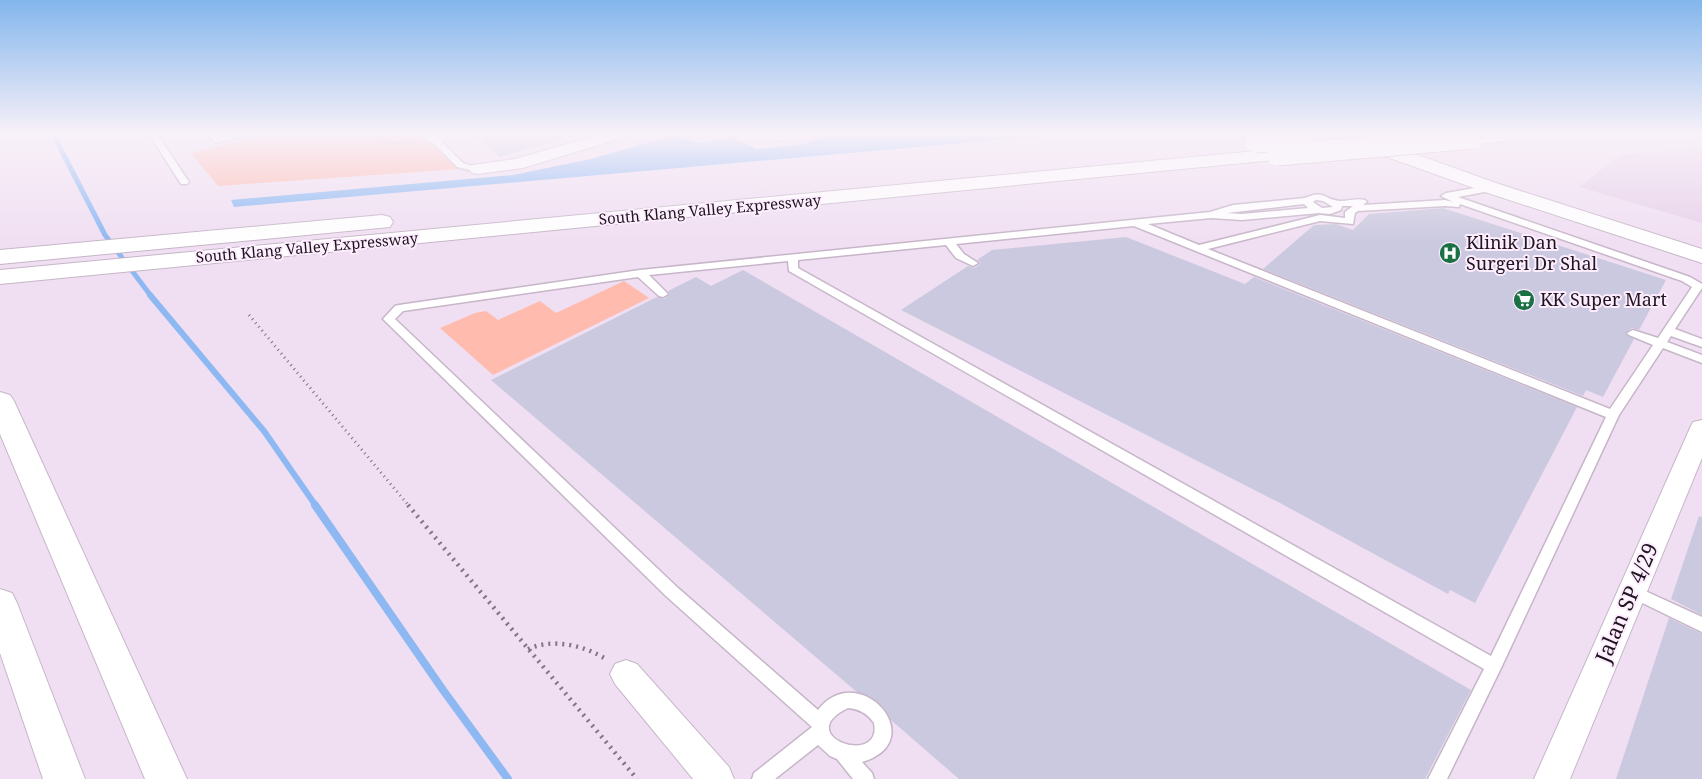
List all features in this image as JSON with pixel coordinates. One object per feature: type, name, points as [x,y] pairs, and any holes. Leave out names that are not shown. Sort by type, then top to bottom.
[{"type":"main road","name":"South Klang Valley Expressway","points":[[0,277],[158,253],[976,170]]},
{"type":"main road","name":"South Klang Valley Expressway","points":[[0,257],[158,253],[1102,170]]},
{"type":"main road","points":[[1443,170],[1702,256]]},
{"type":"main road","points":[[1486,170],[1576,202],[1702,239]]},
{"type":"main road","points":[[0,401],[166,779]]},
{"type":"main road","points":[[0,604],[64,779]]},
{"type":"street","points":[[1682,249],[1702,260]]},
{"type":"street","name":"Jalan SP 4/29","points":[[1552,779],[1702,428]]},
{"type":"street","points":[[626,674],[716,779]]},
{"type":"lane","points":[[176,170],[184,182]]},
{"type":"lane","points":[[1211,215],[1233,208],[1307,201],[1311,198],[1320,197],[1337,204],[1446,196],[1492,188]]},
{"type":"lane","points":[[1437,779],[1494,666],[1613,415],[1698,286],[1686,279],[1446,196]]},
{"type":"lane","points":[[1307,201],[1310,206],[1319,210]]},
{"type":"lane","points":[[1198,248],[1320,218],[1350,222],[1350,212],[1355,208],[1445,203],[1522,222]]},
{"type":"lane","points":[[820,727],[672,592],[389,318],[400,308],[640,273],[1211,215],[1242,217],[1336,210],[1338,208],[1337,204]]},
{"type":"lane","points":[[1135,223],[1613,415]]},
{"type":"lane","points":[[948,241],[960,256],[973,262]]},
{"type":"lane","points":[[793,256],[793,270],[1494,666]]},
{"type":"lane","points":[[640,273],[663,294]]},
{"type":"lane","points":[[1702,343],[1668,333],[1633,333],[1652,335],[1668,333],[1702,359]]},
{"type":"lane","points":[[1632,591],[1702,625]]},
{"type":"lane","points":[[845,757],[866,754],[880,742],[882,733],[880,715],[865,703],[847,700],[830,707],[823,714],[820,727],[822,741],[828,748],[845,757],[863,778]]},
{"type":"lane","points":[[761,779],[820,727]]},
{"type":"path","points":[[249,315],[637,779]]},
{"type":"path","points":[[528,649],[543,644],[567,645],[600,655],[626,674]]},
{"type":"shaded area","points":[[205,170],[441,170],[218,186]]},
{"type":"shaded area","points":[[1600,170],[1702,170],[1702,223],[1579,187]]},
{"type":"shaded area","points":[[624,281],[649,298],[493,375],[440,328],[475,313],[486,311],[498,320],[540,301],[556,313]]},
{"type":"water","points":[[536,170],[652,170],[234,207],[231,200],[513,175]]},
{"type":"building","points":[[1443,208],[1666,280],[1639,330],[1632,328],[1625,333],[1634,339],[1603,397],[1586,390],[1583,396],[1263,269],[1314,225],[1336,224],[1353,230],[1369,214]]},
{"type":"building","points":[[1126,237],[1245,284],[1254,277],[1577,407],[1475,603],[1450,590],[1448,594],[1280,503],[901,310],[968,266],[974,268],[979,265],[980,262],[977,260],[992,250]]},
{"type":"building","points":[[743,270],[1471,690],[1425,779],[959,779],[892,721],[883,707],[870,696],[858,693],[491,380],[657,297],[664,299],[670,294],[668,291],[696,277],[711,286]]},
{"type":"building","points":[[1699,516],[1702,517],[1702,615],[1671,599]]},
{"type":"building","points":[[1669,618],[1702,634],[1702,779],[1616,779]]},
{"type":"waterway","points":[[72,170],[105,235],[151,296]]},
{"type":"waterway","points":[[150,295],[264,431],[316,506]]},
{"type":"waterway","points":[[315,505],[443,690],[508,779]]},
{"type":"place","name":"Klinik Dan Surgeri Dr Shal","points":[[1450,253]]},
{"type":"place","name":"KK Super Mart","points":[[1524,300]]}]
